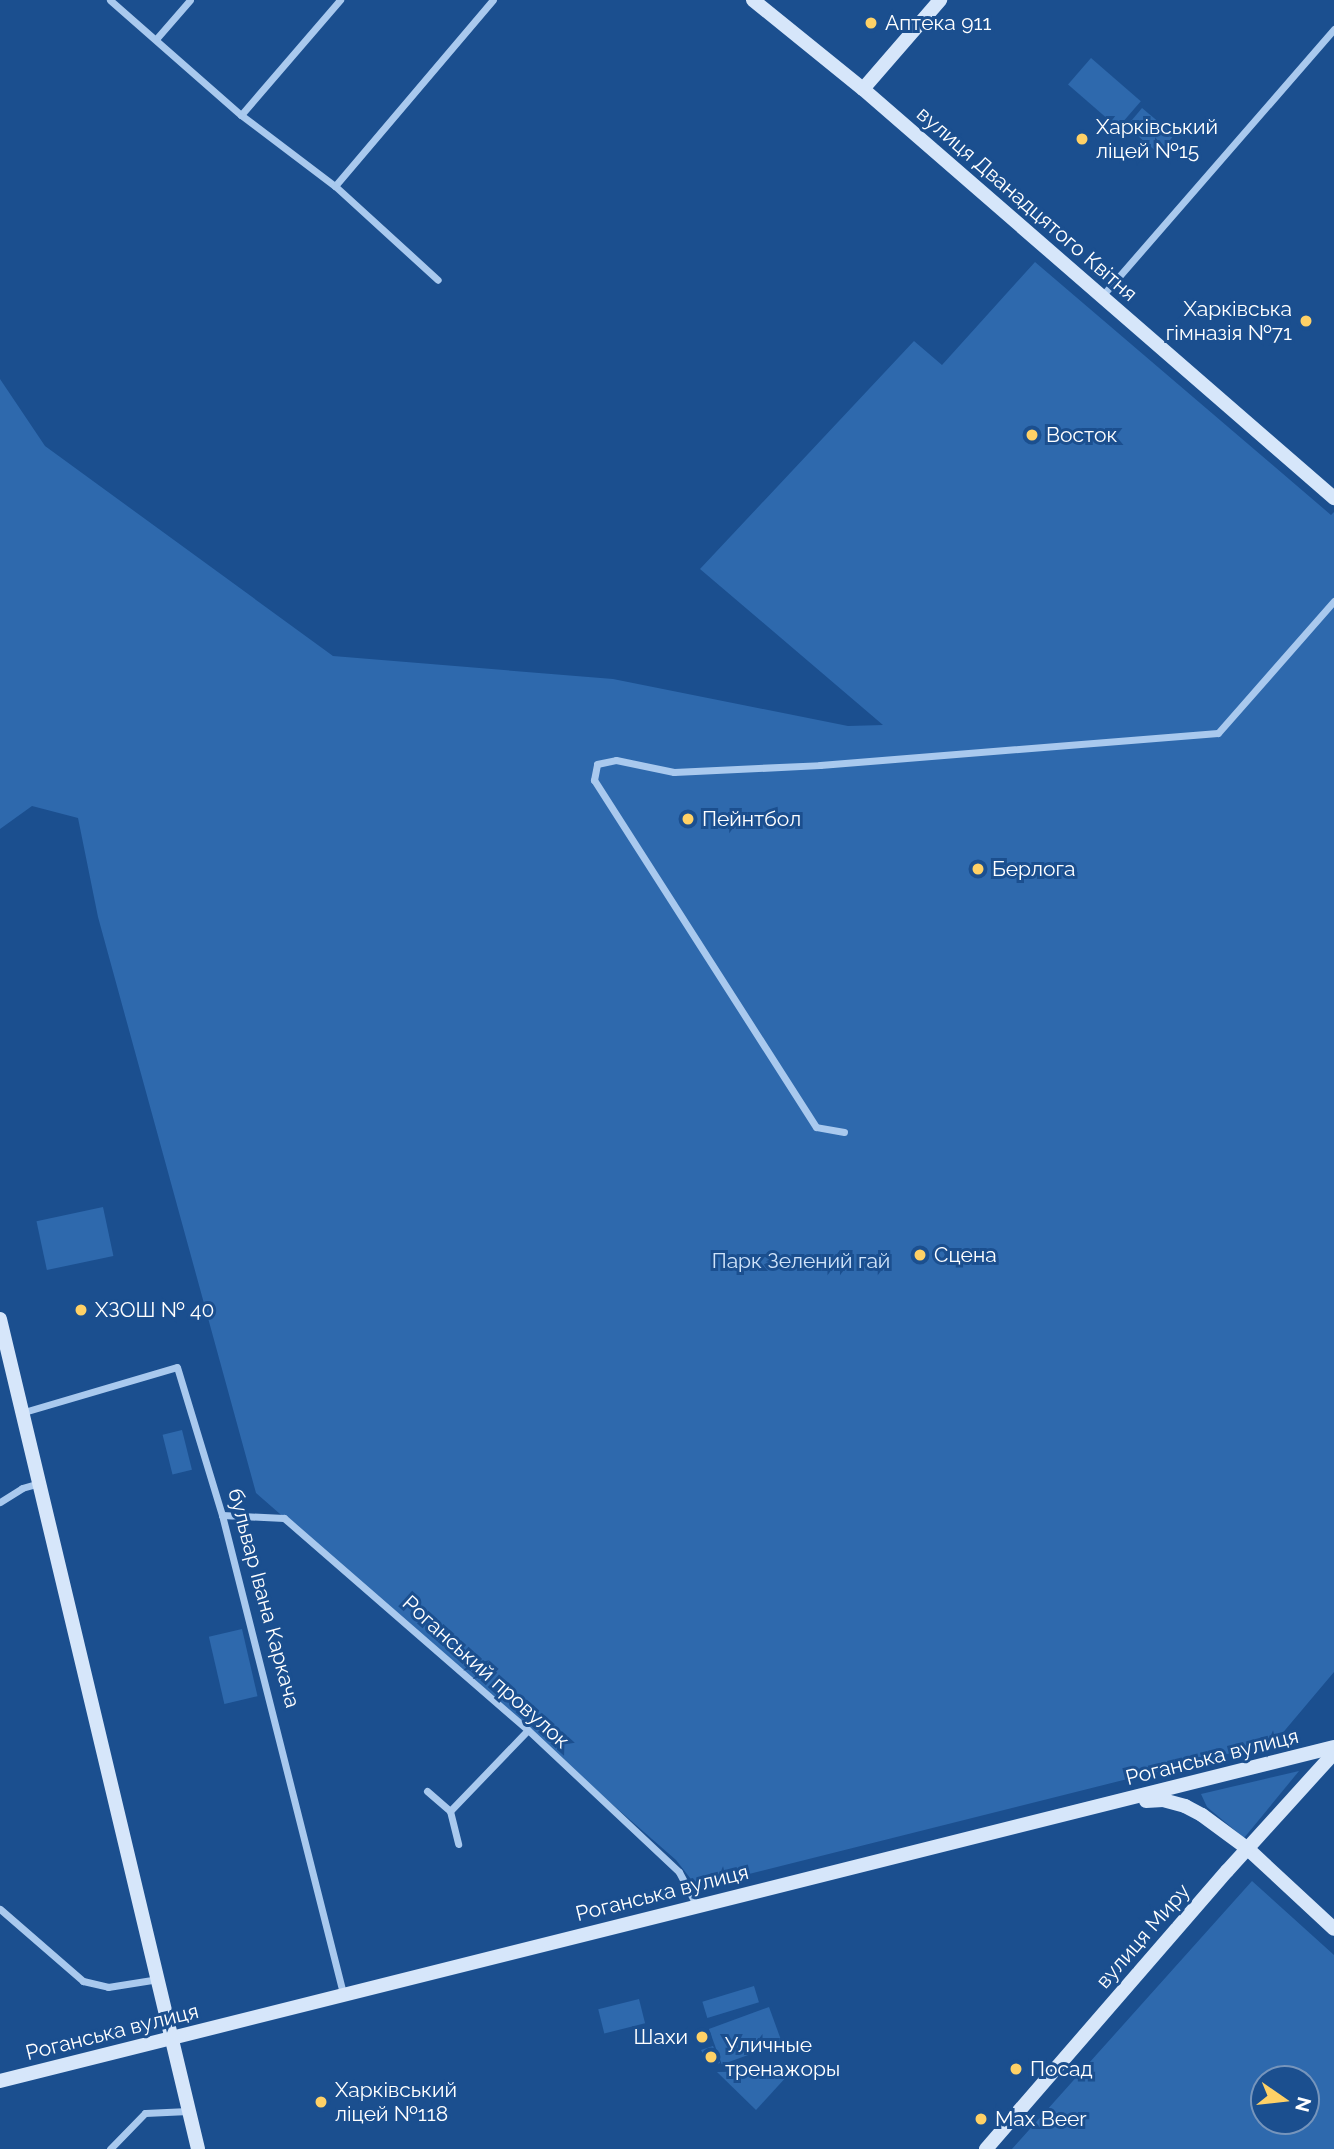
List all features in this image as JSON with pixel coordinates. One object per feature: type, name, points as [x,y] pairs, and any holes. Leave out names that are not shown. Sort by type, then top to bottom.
[{"type":"street","points":[[110,0],[157,38],[241,115],[335,186],[438,281]]},
{"type":"street","points":[[157,38],[190,0]]},
{"type":"street","points":[[241,115],[340,0]]},
{"type":"street","points":[[335,186],[492,0]]},
{"type":"street","name":"вулиця Дванадцятого Квітня","points":[[753,0],[863,89],[1334,498]]},
{"type":"street","points":[[863,89],[940,0]]},
{"type":"street","points":[[1101,296],[1334,29]]},
{"type":"street","points":[[844,1132],[816,1127],[594,780],[597,764],[616,760],[674,772],[820,765],[1218,733],[1334,601]]},
{"type":"street","points":[[0,1319],[174,2038],[198,2149]]},
{"type":"street","name":"бульвар Івана Каркача","points":[[24,1412],[177,1367],[222,1515],[344,1996]]},
{"type":"street","points":[[0,1502],[22,1488],[40,1483]]},
{"type":"street","name":"Роганський провулок","points":[[222,1515],[284,1518],[528,1730],[679,1872],[697,1906]]},
{"type":"street","points":[[450,1811],[528,1730]]},
{"type":"street","name":"Роганська вулиця","points":[[0,2081],[1334,1747]]},
{"type":"street","name":"вулиця Миру","points":[[986,2149],[1334,1753]]},
{"type":"street","points":[[427,1791],[450,1811],[458,1844]]},
{"type":"street","points":[[1120,1802],[1163,1800],[1185,1806],[1248,1849],[1334,1929]]},
{"type":"street","points":[[0,1909],[83,1981],[108,1987],[159,1979]]},
{"type":"street","points":[[110,2149],[145,2113],[189,2111]]},
{"type":"green space","points":[[1091,58],[1141,101],[1118,128],[1068,84]]},
{"type":"green space","points":[[1142,108],[1174,135],[1159,153],[1127,126]]},
{"type":"green space","name":"Парк Зелений гай","points":[[1035,262],[1331,515],[1334,512],[1334,1672],[1275,1742],[697,1887],[676,1860],[256,1493],[98,917],[78,818],[32,806],[0,829],[0,379],[45,446],[333,656],[613,679],[848,726],[883,725],[700,569],[914,341],[942,365]]},
{"type":"green space","points":[[103,1207],[113,1256],[47,1270],[36,1221]]},
{"type":"green space","points":[[182,1430],[192,1470],[173,1475],[163,1435]]},
{"type":"green space","points":[[242,1629],[258,1696],[224,1704],[209,1637]]},
{"type":"green space","points":[[1299,1771],[1244,1838],[1207,1807],[1201,1794]]},
{"type":"green space","points":[[1252,1881],[1334,1955],[1334,2149],[1012,2149]]},
{"type":"green space","points":[[754,1986],[759,2002],[707,2018],[702,2002]]},
{"type":"green space","points":[[639,1999],[645,2023],[604,2033],[598,2009]]},
{"type":"green space","points":[[769,2007],[782,2043],[722,2065],[709,2029]]},
{"type":"green space","name":"Уличные тренажоры","points":[[713,2046],[720,2063],[710,2066],[701,2050]]},
{"type":"green space","points":[[788,2071],[788,2075],[756,2110],[717,2072]]},
{"type":"place","name":"Аптека 911","points":[[871,23]]},
{"type":"place","name":"Харківський ліцей №15","points":[[1082,139]]},
{"type":"place","name":"Харківська гімназія №71","points":[[1306,321]]},
{"type":"place","name":"Восток","points":[[1032,435]]},
{"type":"place","name":"Пейнтбол","points":[[688,819]]},
{"type":"place","name":"Берлога","points":[[978,869]]},
{"type":"place","name":"Сцена","points":[[920,1255]]},
{"type":"place","name":"ХЗОШ № 40","points":[[81,1310]]},
{"type":"place","name":"Шахи","points":[[702,2037]]},
{"type":"place","name":"Уличные тренажоры","points":[[711,2057]]},
{"type":"place","name":"Посад","points":[[1016,2069]]},
{"type":"place","name":"Харківський ліцей №118","points":[[321,2102]]},
{"type":"place","name":"Max Beer","points":[[981,2119]]}]
